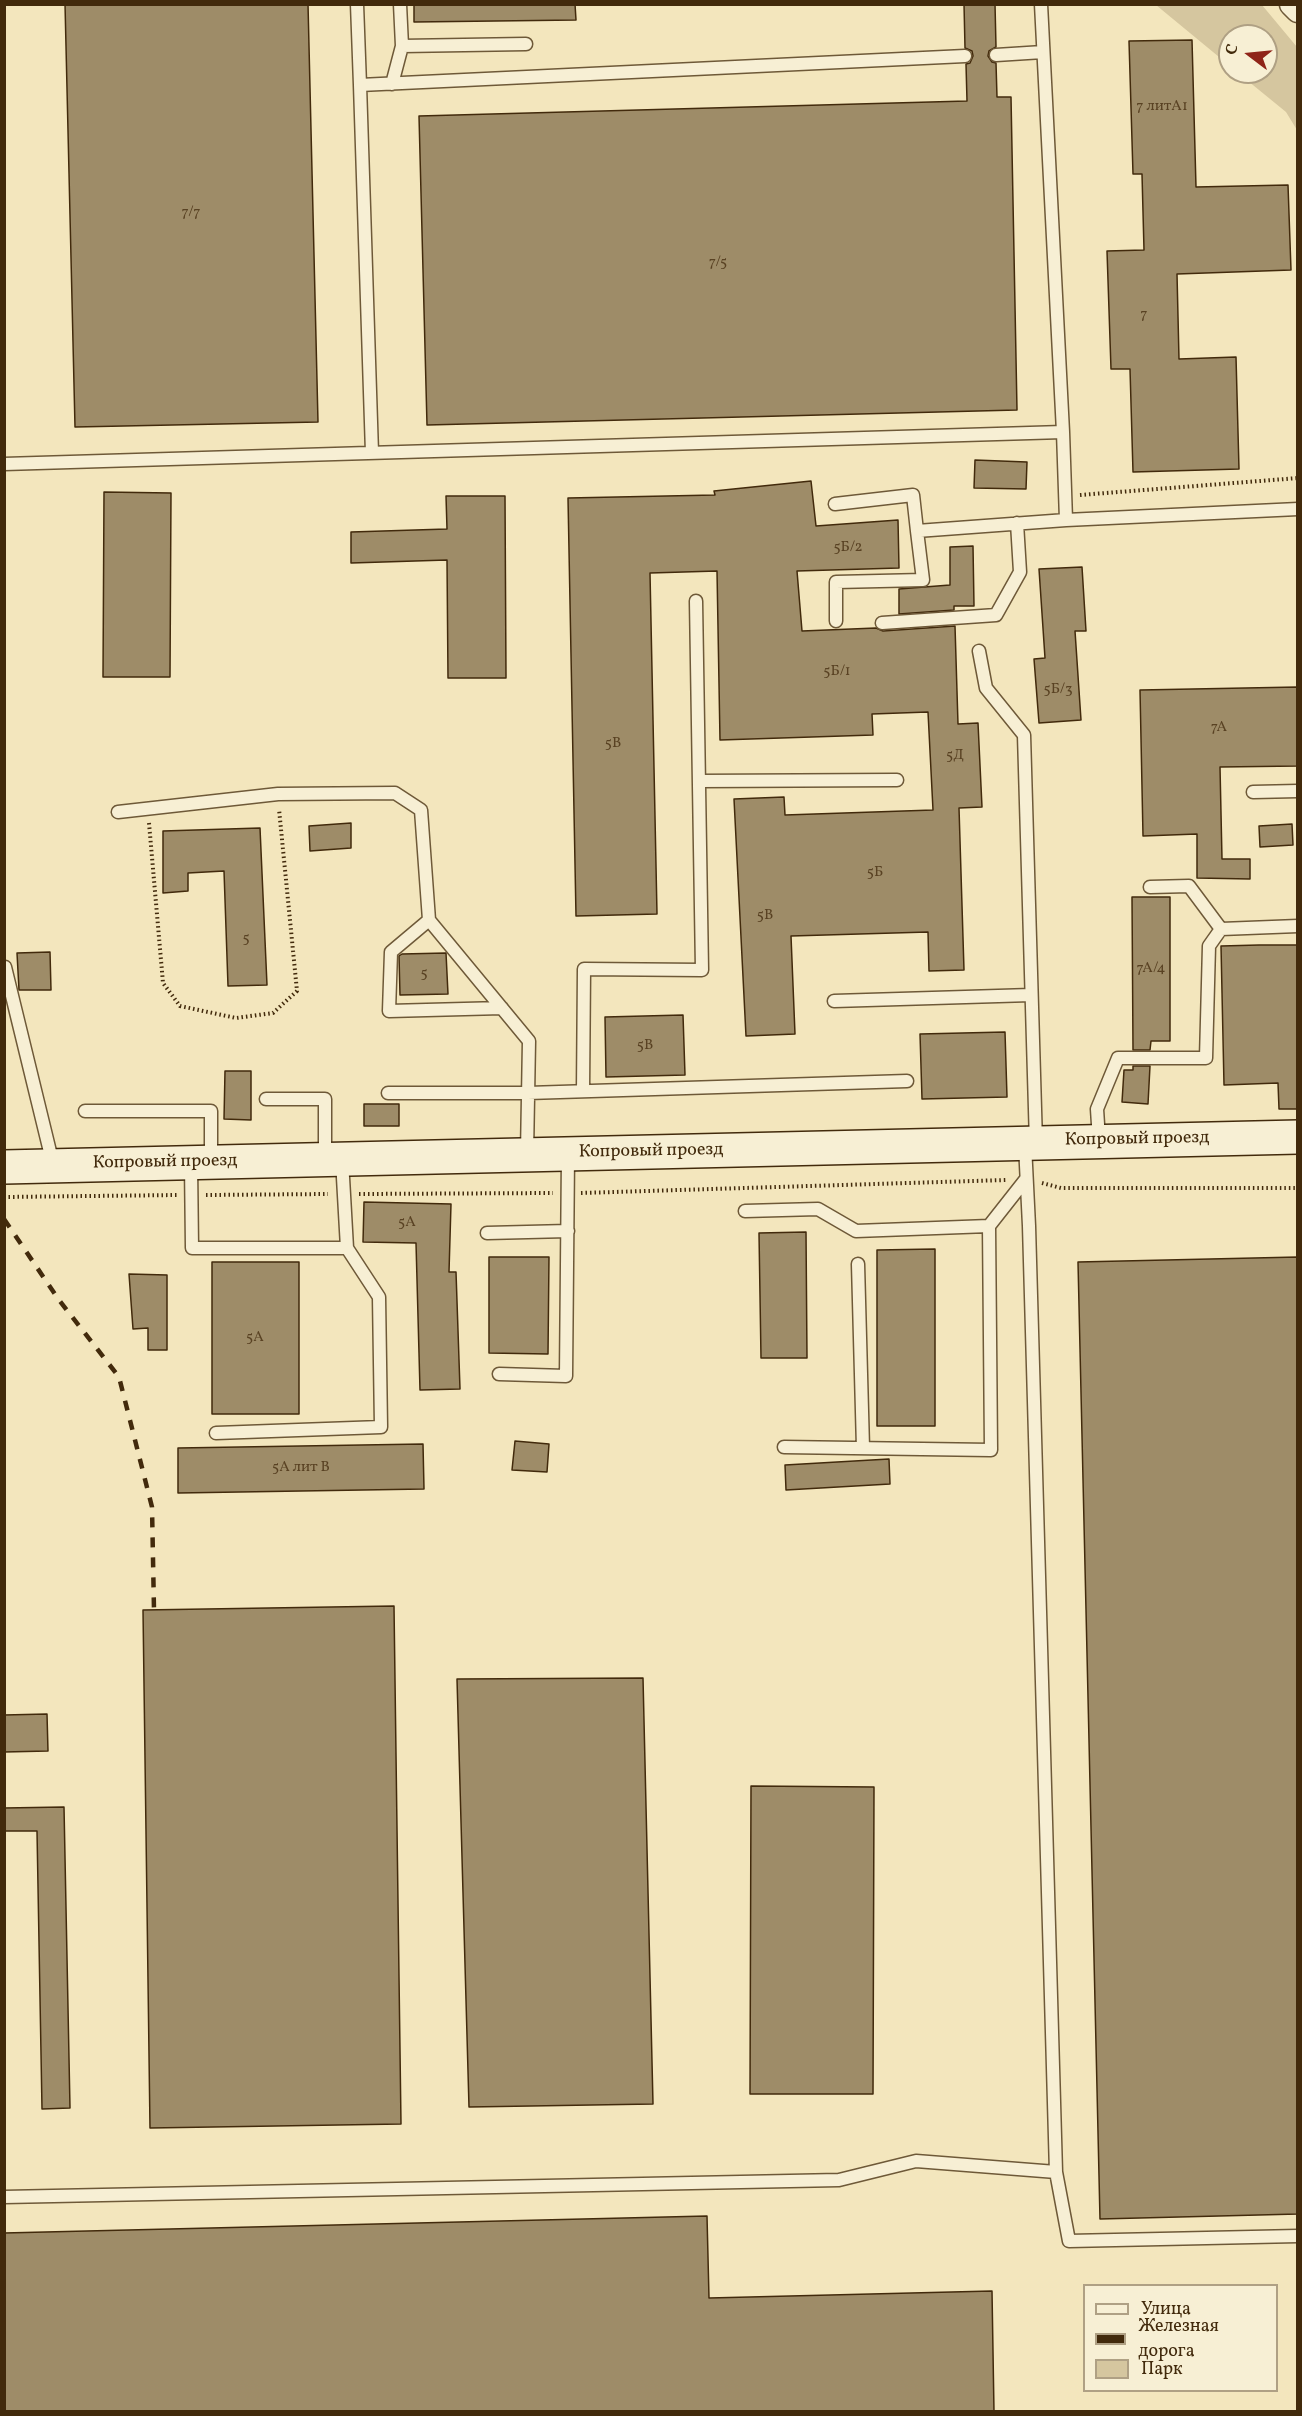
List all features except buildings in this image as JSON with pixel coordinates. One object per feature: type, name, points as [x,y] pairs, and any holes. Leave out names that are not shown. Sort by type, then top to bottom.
[{"type":"main road","name":"Копровый проезд","points":[[4,1167],[1298,1137]]},
{"type":"street","points":[[1292,4],[1298,10]]},
{"type":"lane","points":[[357,4],[372,453]]},
{"type":"lane","points":[[392,84],[402,46],[400,4]]},
{"type":"lane","points":[[1041,4],[1066,520]]},
{"type":"lane","points":[[402,46],[526,44]]},
{"type":"lane","points":[[996,55],[1043,52]]},
{"type":"lane","points":[[360,85],[965,56]]},
{"type":"lane","points":[[4,464],[1063,432]]},
{"type":"lane","points":[[835,504],[913,495],[923,580],[836,582],[836,621]]},
{"type":"lane","points":[[917,531],[1066,520],[1298,509]]},
{"type":"lane","points":[[882,622],[996,615],[1020,572],[1017,523]]},
{"type":"lane","points":[[583,1091],[584,969],[702,970],[696,600]]},
{"type":"lane","points":[[979,651],[986,688],[1023,735],[1031,995],[1030,1143],[1026,1179],[1056,2172],[1069,2241],[1298,2236]]},
{"type":"lane","points":[[699,781],[897,780]]},
{"type":"lane","points":[[1253,792],[1298,791]]},
{"type":"lane","points":[[118,812],[278,794],[395,793],[421,810],[429,920],[529,1041],[527,1155]]},
{"type":"lane","points":[[1150,887],[1189,886],[1221,929]]},
{"type":"lane","points":[[429,920],[392,952],[389,1011],[502,1008]]},
{"type":"lane","points":[[1221,929],[1298,926]]},
{"type":"lane","points":[[1099,1141],[1097,1109],[1118,1058],[1206,1058],[1209,946],[1221,929]]},
{"type":"lane","points":[[5,967],[53,1166]]},
{"type":"lane","points":[[834,1001],[1031,995]]},
{"type":"lane","points":[[388,1093],[528,1093],[907,1081]]},
{"type":"lane","points":[[216,1433],[381,1427],[379,1297],[347,1248],[343,1194],[334,1159],[325,1099],[266,1098]]},
{"type":"lane","points":[[85,1111],[211,1111],[193,1195],[192,1248],[347,1248]]},
{"type":"lane","points":[[499,1374],[566,1376],[568,1154]]},
{"type":"lane","points":[[784,1447],[991,1450],[989,1226],[1026,1179]]},
{"type":"lane","points":[[746,1211],[818,1209],[856,1231],[989,1226]]},
{"type":"lane","points":[[487,1233],[568,1231]]},
{"type":"lane","points":[[858,1264],[863,1448]]},
{"type":"lane","points":[[4,2197],[839,2180],[916,2161],[1056,2172]]},
{"type":"path","points":[[1065,496],[1298,478]]},
{"type":"path","points":[[148,810],[163,983],[180,1006],[236,1018],[273,1013],[297,991],[278,794]]},
{"type":"path","points":[[4,1197],[568,1193],[728,1189]]},
{"type":"green space","points":[[1156,5],[1262,5],[1278,24],[1218,24],[1218,56]]},
{"type":"green space","points":[[1278,24],[1297,47],[1297,130],[1286,112],[1252,84],[1278,84]]},
{"type":"railway","points":[[4,1219],[59,1300],[119,1377],[152,1507],[154,1610]]}]
